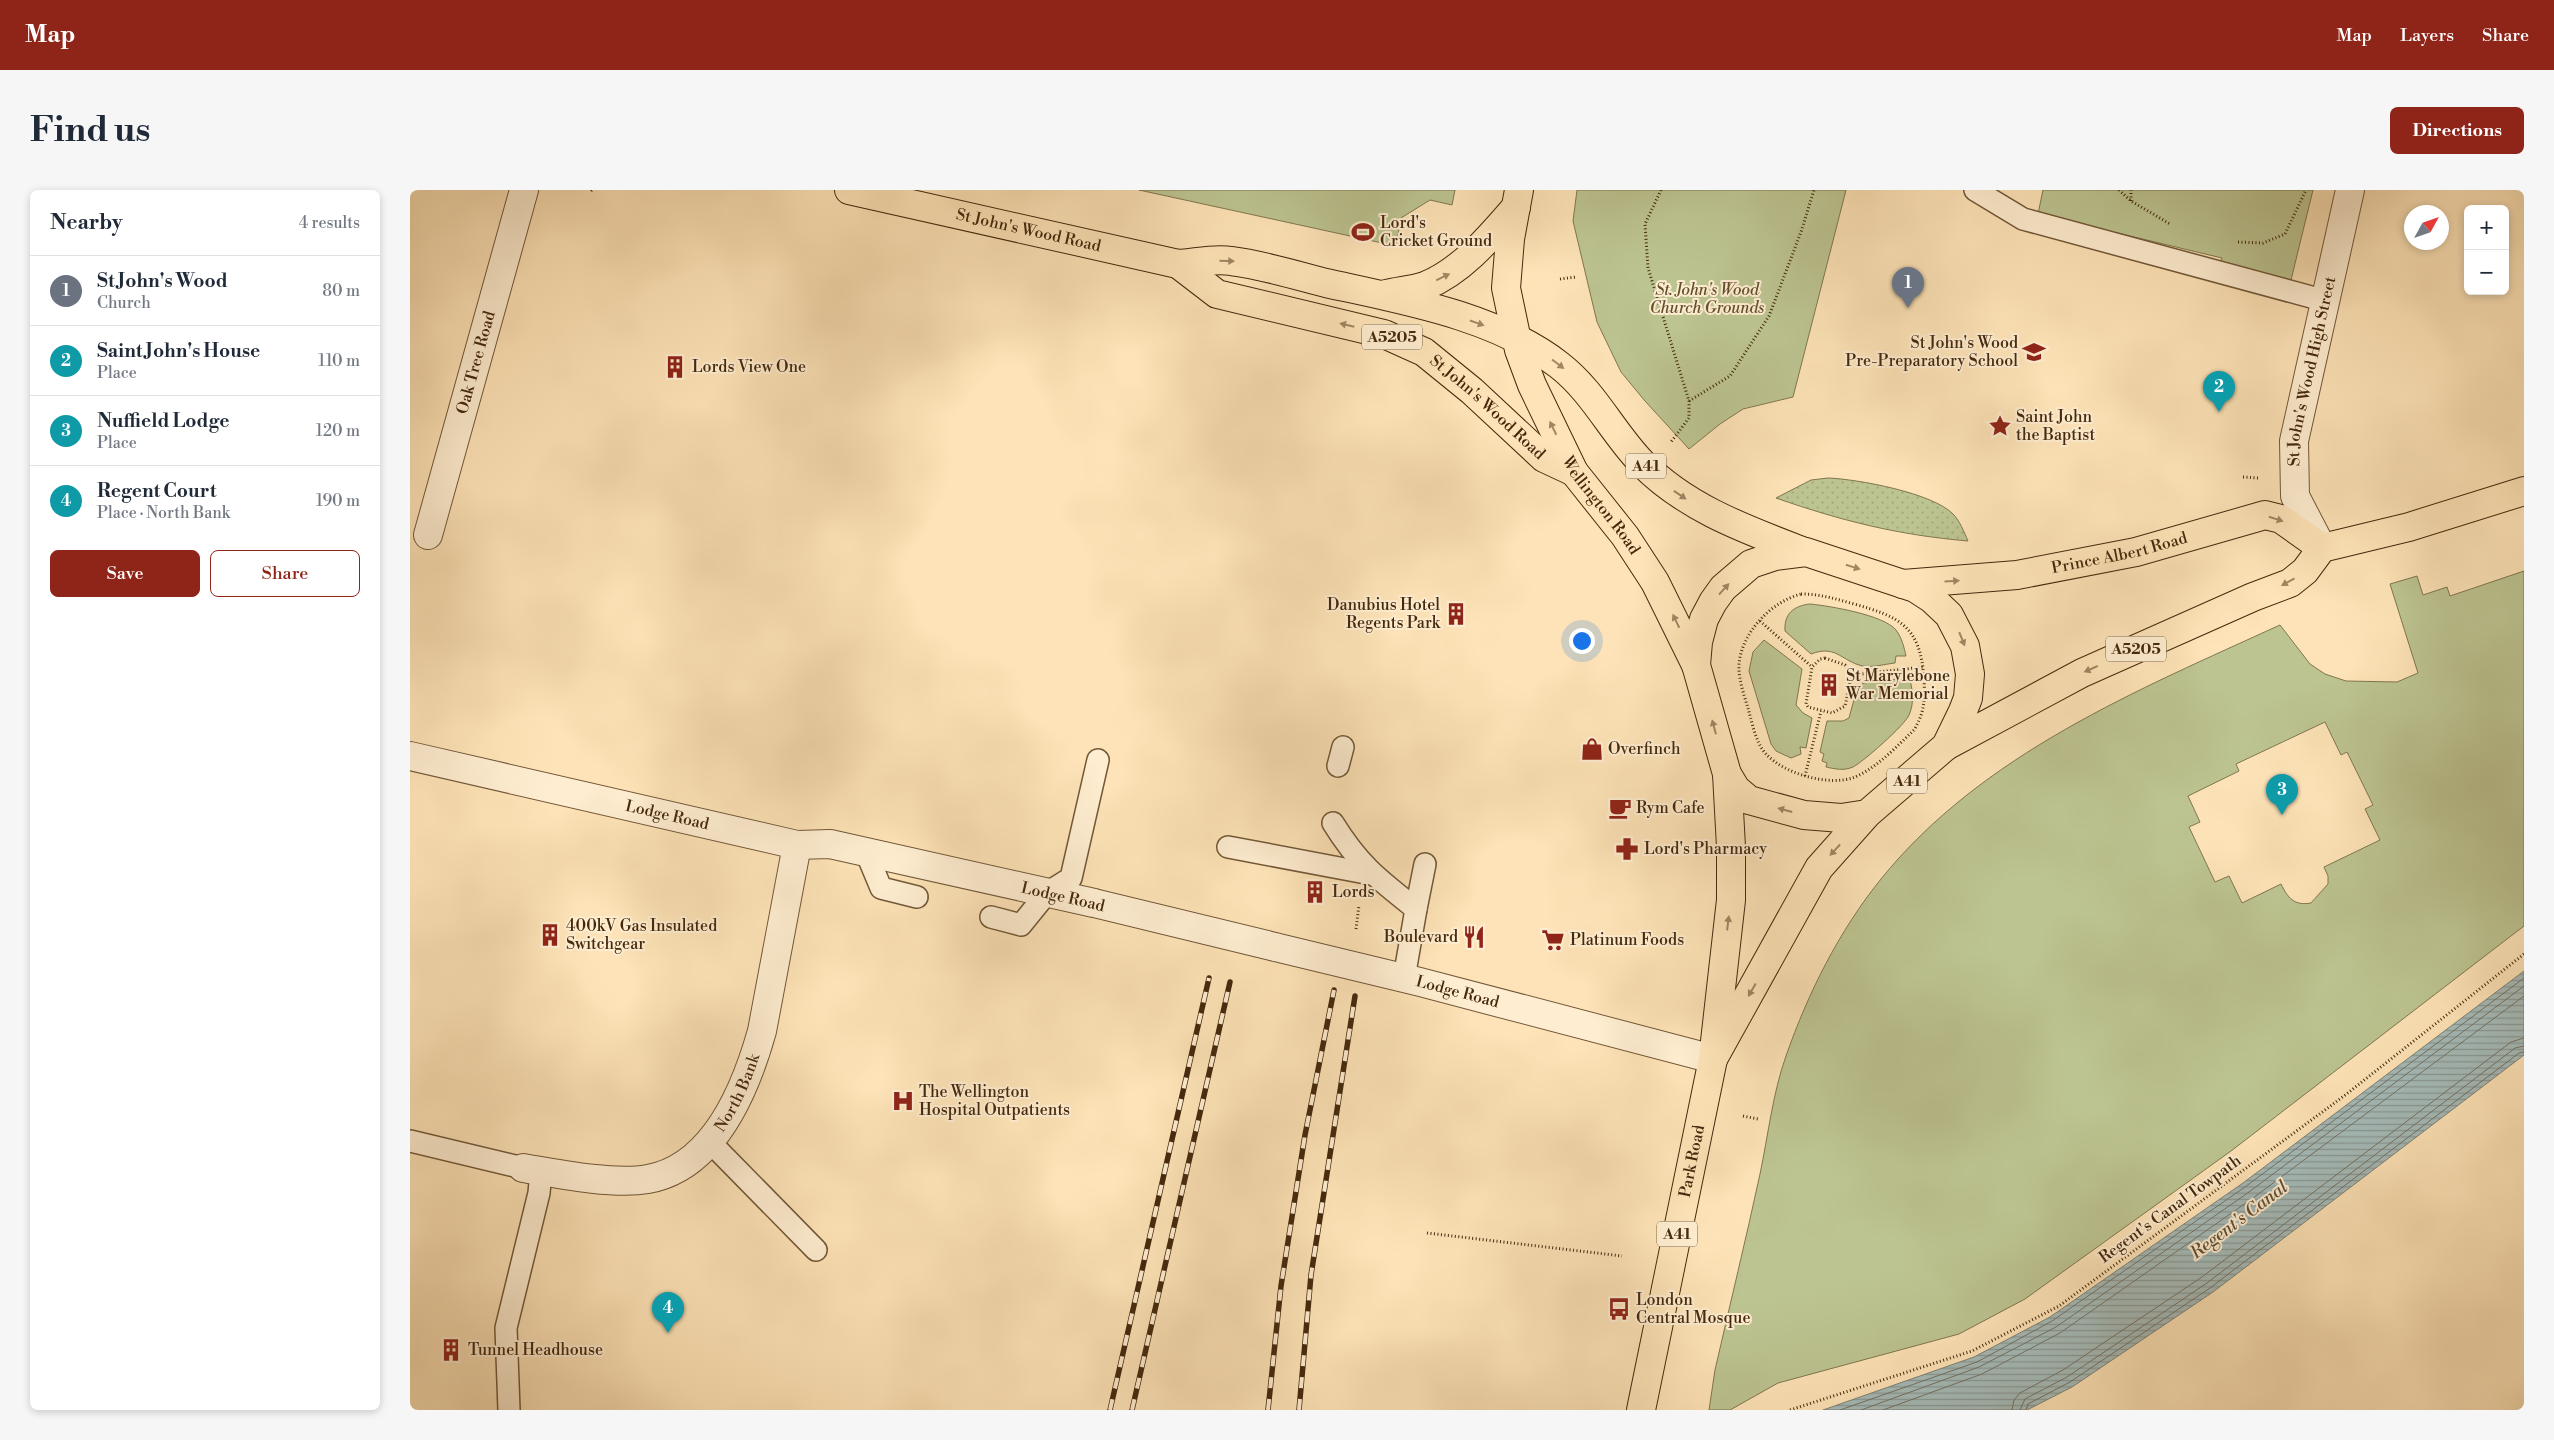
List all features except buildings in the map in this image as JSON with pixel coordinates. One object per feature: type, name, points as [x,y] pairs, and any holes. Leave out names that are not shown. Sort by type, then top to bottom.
[{"type":"main road","name":"St John's Wood Road","points":[[849,190],[1178,264],[1229,260],[1434,309],[1516,339]]},
{"type":"main road","name":"A5205","points":[[1380,295],[1423,286],[1451,273],[1478,248],[1517,198]]},
{"type":"main road","name":"Wellington Road","points":[[1517,198],[1510,239],[1506,288],[1516,339],[1532,385],[1574,472],[1625,536],[1655,582],[1696,665]]},
{"type":"main road","name":"St John's Wood Road","points":[[1178,264],[1217,294],[1384,334],[1424,352],[1472,391],[1544,458],[1574,472]]},
{"type":"main road","name":"A41","points":[[1516,339],[1550,359],[1570,374],[1592,398],[1641,461],[1662,482],[1684,497],[1738,526],[1806,552],[1903,584],[1932,599],[1949,615],[1961,635],[1969,660],[1968,698],[1946,746],[1868,814]]},
{"type":"main road","points":[[2322,548],[2418,525],[2524,491]]},
{"type":"main road","name":"Prince Albert Road","points":[[1903,584],[2017,575],[2136,552],[2265,515],[2281,519],[2322,548]]},
{"type":"main road","name":"A5205","points":[[1946,746],[2082,673],[2253,597],[2290,583],[2305,571],[2322,548]]},
{"type":"main road","points":[[1696,665],[1698,642],[1704,619],[1723,588],[1750,564],[1775,556],[1806,552]]},
{"type":"main road","name":"A41","points":[[1696,665],[1726,774]]},
{"type":"main road","points":[[1726,774],[1736,789],[1749,800],[1804,815],[1841,818],[1868,814]]},
{"type":"main road","name":"Park Road","points":[[1641,1410],[1713,1059],[1731,900],[1731,847],[1726,774]]},
{"type":"main road","name":"Park Road","points":[[1713,1059],[1819,868],[1868,814]]},
{"type":"street","name":"Oak Tree Road","points":[[428,535],[524,190]]},
{"type":"street","name":"St John's Wood High Street","points":[[2322,548],[2295,496],[2294,441],[2350,190]]},
{"type":"street","name":"Lodge Road","points":[[410,756],[797,845],[830,844],[1094,903],[1404,978],[1713,1059]]},
{"type":"street","name":"North Bank","points":[[532,1169],[626,1181],[649,1179],[667,1173],[690,1159],[710,1142],[737,1101],[754,1058],[764,1021],[797,845]]},
{"type":"lane","points":[[1975,190],[2023,219],[2326,301]]},
{"type":"lane","points":[[991,917],[1021,925],[1047,894],[1071,878],[1098,760]]},
{"type":"lane","points":[[1333,823],[1350,850],[1371,874],[1416,909]]},
{"type":"lane","points":[[1228,847],[1371,874]]},
{"type":"lane","points":[[866,852],[881,888],[917,898]]},
{"type":"lane","points":[[1404,978],[1425,864]]},
{"type":"lane","points":[[410,1142],[532,1169],[539,1193],[506,1328],[509,1410]]},
{"type":"lane","points":[[710,1142],[816,1250]]},
{"type":"path","points":[[1661,190],[1645,224],[1648,268],[1689,401],[1689,418],[1671,442]]},
{"type":"path","points":[[1689,401],[1730,376],[1769,316],[1801,232],[1814,190]]},
{"type":"path","points":[[2119,190],[2131,201],[2171,225]]},
{"type":"path","points":[[2131,201],[2132,190]]},
{"type":"path","points":[[2234,242],[2263,243],[2285,234],[2306,190]]},
{"type":"path","points":[[1560,279],[1576,277]]},
{"type":"path","points":[[2243,477],[2258,478]]},
{"type":"path","points":[[1812,594],[1888,613],[1912,634],[1923,667],[1925,705],[1918,723],[1909,734],[1874,766],[1853,778],[1821,780],[1805,776],[1778,763],[1766,754],[1754,730],[1740,678],[1739,664],[1743,646],[1760,621],[1774,607],[1790,597],[1812,594]]},
{"type":"path","points":[[1760,621],[1812,667]]},
{"type":"path","points":[[1825,658],[1845,665],[1852,675],[1845,706],[1837,712],[1821,711],[1808,707],[1806,704],[1812,667],[1820,659],[1825,658]]},
{"type":"path","points":[[1852,675],[1923,667]]},
{"type":"path","points":[[1805,776],[1821,711]]},
{"type":"path","points":[[1356,929],[1358,913]]},
{"type":"path","name":"Regent's Canal Towpath","points":[[1790,1410],[1972,1351],[2058,1306],[2344,1096],[2524,954]]},
{"type":"path","points":[[1743,1116],[1758,1119]]},
{"type":"path","points":[[1427,1233],[1622,1256]]},
{"type":"green space","name":"Lord's Cricket Ground","points":[[1139,190],[1455,190],[1452,205],[1430,200],[1401,218],[1396,246]]},
{"type":"green space","name":"St. John's Wood Church Grounds","points":[[1577,190],[1846,190],[1793,397],[1743,409],[1720,424],[1689,449],[1621,372],[1597,322],[1573,221]]},
{"type":"green space","points":[[2043,190],[2313,190],[2291,280],[2220,262],[2222,258],[2038,214]]},
{"type":"green space","points":[[1828,478],[1894,488],[1943,506],[1960,523],[1968,541],[1918,535],[1870,526],[1824,514],[1776,498],[1811,480]]},
{"type":"green space","points":[[2524,571],[2524,926],[2231,1151],[2025,1299],[1959,1334],[1778,1383],[1730,1410],[1709,1410],[1715,1370],[1755,1198],[1774,1099],[1781,1070],[1795,1032],[1804,1009],[1838,941],[1881,879],[1921,835],[1966,796],[2014,761],[2065,730],[2118,701],[2280,625],[2310,664],[2325,674],[2346,681],[2397,682],[2418,673],[2390,584],[2417,576],[2423,595],[2447,587],[2450,596]],"holes":[[[2325,722],[2341,755],[2347,752],[2373,805],[2365,809],[2380,840],[2324,867],[2328,876],[2328,884],[2311,903],[2305,904],[2292,900],[2281,884],[2242,903],[2229,876],[2215,882],[2189,827],[2200,822],[2188,796],[2239,771],[2236,764]]]},
{"type":"green space","points":[[1810,604],[1856,612],[1890,625],[1900,636],[1906,656],[1896,656],[1895,663],[1867,667],[1832,652],[1826,651],[1811,654],[1785,631],[1786,620],[1791,612],[1794,609]]},
{"type":"green space","points":[[1764,640],[1802,669],[1796,705],[1803,713],[1812,718],[1806,748],[1800,747],[1801,754],[1791,758],[1776,751],[1771,744],[1749,671],[1753,652]]},
{"type":"green space","points":[[1898,679],[1910,680],[1911,684],[1912,707],[1906,720],[1883,743],[1853,767],[1836,769],[1826,767],[1827,763],[1822,761],[1824,754],[1820,752],[1827,721],[1843,721],[1849,718],[1857,689],[1863,683]]},
{"type":"water","name":"Regent's Canal","points":[[2524,971],[2524,1055],[2213,1292],[2072,1387],[2027,1410],[1823,1410],[1974,1357],[2050,1317],[2243,1183]]},
{"type":"railway","points":[[1110,1410],[1209,978]]},
{"type":"railway","points":[[1132,1410],[1230,982]]},
{"type":"railway","points":[[1268,1410],[1281,1286],[1305,1135],[1334,990]]},
{"type":"railway","points":[[1299,1410],[1311,1275],[1355,996]]},
{"type":"place","name":"Lord's Cricket Ground","points":[[1363,232]]},
{"type":"place","name":"St John's Wood","points":[[1908,308]]},
{"type":"place","name":"St John's Wood Pre-Preparatory School","points":[[2034,352]]},
{"type":"place","name":"Lords View One","points":[[675,367]]},
{"type":"place","name":"Saint John's House","points":[[2219,412]]},
{"type":"place","name":"Saint John the Baptist","points":[[2000,426]]},
{"type":"place","name":"Danubius Hotel Regents Park","points":[[1456,614]]},
{"type":"place","name":"St Marylebone War Memorial","points":[[1829,685]]},
{"type":"place","name":"Overfinch","points":[[1592,749]]},
{"type":"place","name":"Rym Cafe","points":[[1620,808]]},
{"type":"place","name":"Nuffield Lodge","points":[[2282,815]]},
{"type":"place","name":"Lord's Pharmacy","points":[[1627,849]]},
{"type":"place","name":"Lords","points":[[1315,892]]},
{"type":"place","name":"400kV Gas Insulated Switchgear","points":[[550,935]]},
{"type":"place","name":"Boulevard","points":[[1474,937]]},
{"type":"place","name":"Platinum Foods","points":[[1553,940]]},
{"type":"place","name":"The Wellington Hospital Outpatients","points":[[903,1101]]},
{"type":"place","name":"London Central Mosque","points":[[1619,1309]]},
{"type":"place","name":"Regent Court","points":[[668,1333]]},
{"type":"place","name":"Tunnel Headhouse","points":[[451,1350]]}]
